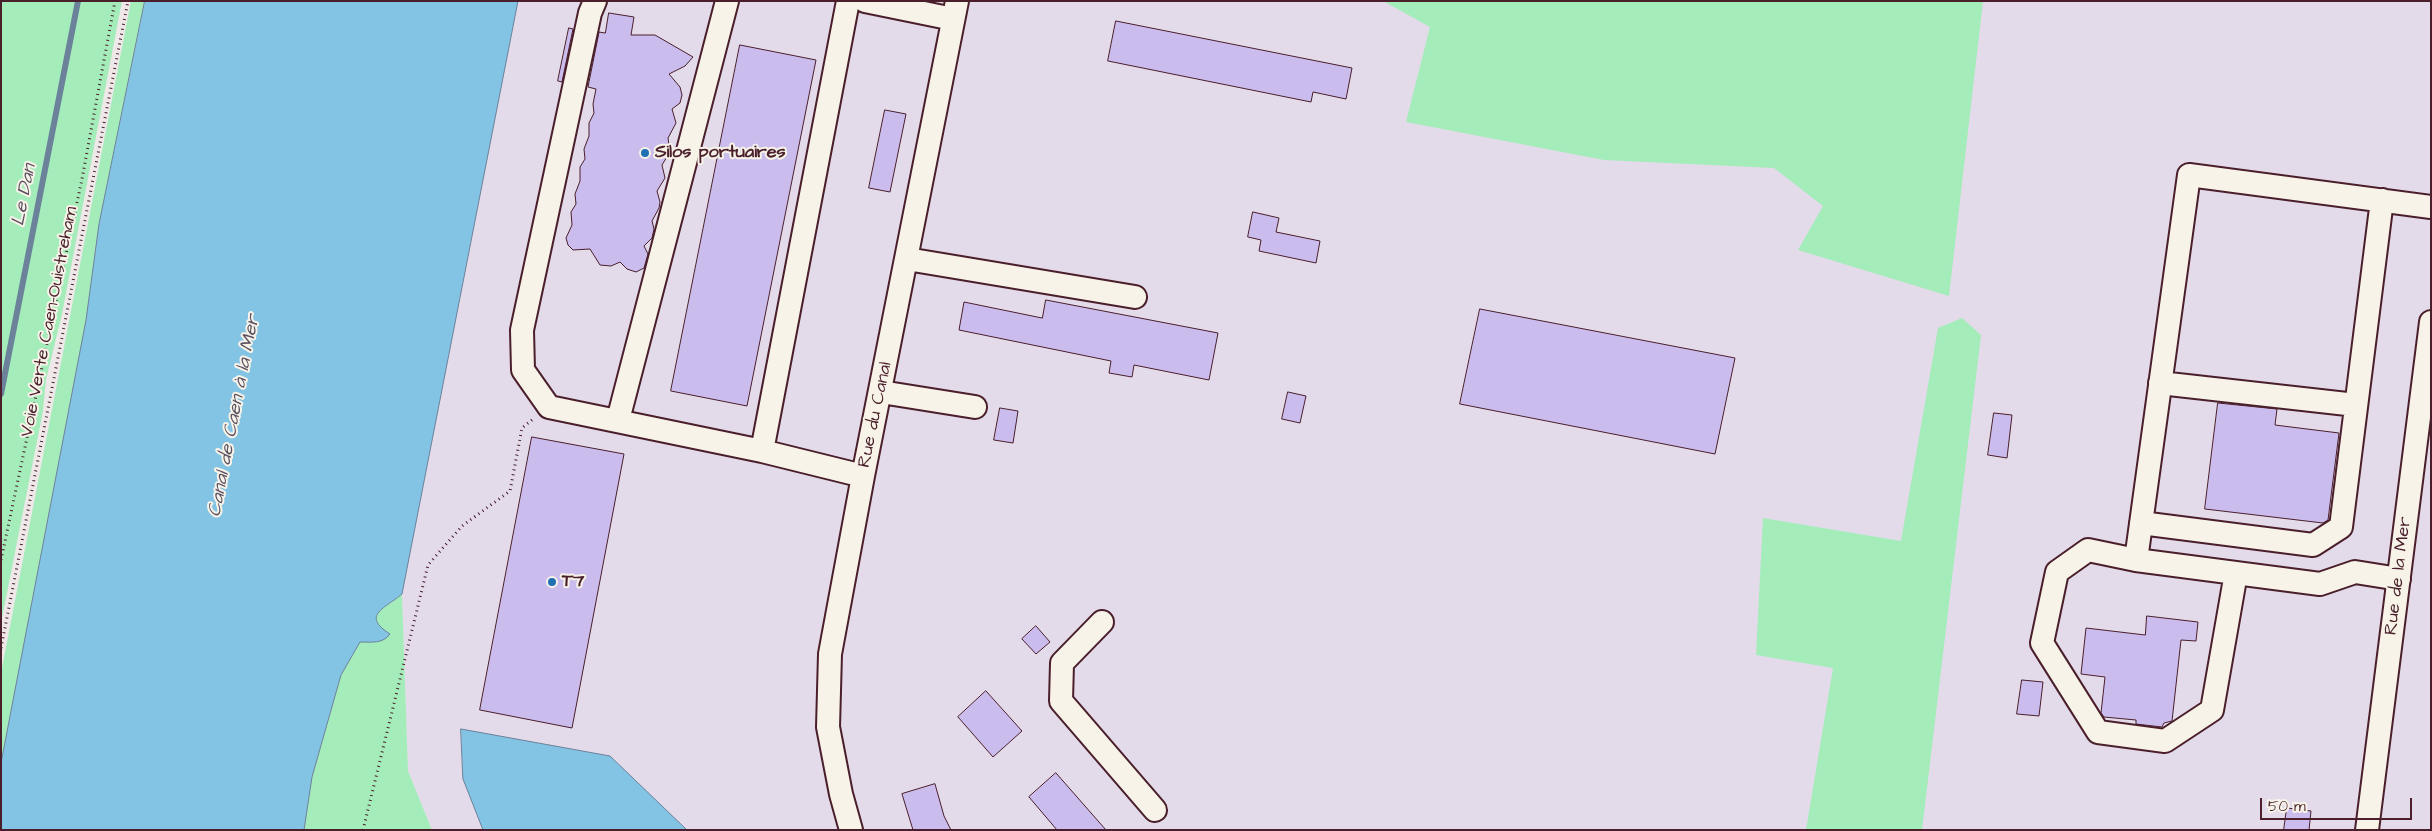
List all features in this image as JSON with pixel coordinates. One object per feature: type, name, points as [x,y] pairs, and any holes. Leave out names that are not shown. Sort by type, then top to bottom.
[{"type":"street","points":[[594,1],[522,330],[523,370],[549,406],[762,451],[863,476]]},
{"type":"street","points":[[618,420],[727,1]]},
{"type":"street","points":[[762,451],[848,1]]},
{"type":"street","points":[[865,1],[955,10]]},
{"type":"street","name":"Rue du Canal","points":[[851,830],[841,794],[828,726],[830,654],[863,476],[955,10]]},
{"type":"street","points":[[2136,560],[2188,175],[2431,207]]},
{"type":"street","points":[[2141,523],[2313,545],[2341,527],[2382,200]]},
{"type":"street","points":[[907,259],[1135,297]]},
{"type":"street","name":"Rue de la Mer","points":[[2367,830],[2399,578],[2421,476],[2431,322]]},
{"type":"street","points":[[2160,383],[2356,405]]},
{"type":"street","points":[[881,392],[975,408]]},
{"type":"street","points":[[2236,573],[2212,710],[2165,741],[2098,732],[2042,643],[2057,572],[2088,550],[2136,560],[2236,573],[2320,584],[2355,572],[2399,578]]},
{"type":"street","points":[[1102,622],[1062,662],[1060,702],[1155,810]]},
{"type":"path","points":[[1,560],[82,179],[115,1]]},
{"type":"path","name":"Voie Verte Caen-Ouistreham","points":[[1,648],[128,1]]},
{"type":"path","points":[[363,830],[428,565],[462,526],[510,491],[522,428],[549,406]]},
{"type":"shaded area","points":[[518,1],[2431,1],[2431,830],[432,830],[408,771],[402,594]]},
{"type":"green space","points":[[1,1],[122,1],[62,314],[46,380],[43,411],[1,623]]},
{"type":"green space","points":[[131,1],[145,1],[99,224],[86,320],[1,763],[1,673]]},
{"type":"green space","points":[[1383,1],[1983,1],[1949,296],[1798,250],[1823,206],[1774,168],[1604,160],[1406,122],[1430,27]]},
{"type":"green space","points":[[1962,318],[1981,335],[1922,830],[1806,830],[1833,668],[1756,655],[1763,518],[1901,541],[1938,328]]},
{"type":"green space","points":[[402,594],[408,771],[432,830],[304,830],[312,777],[341,675],[360,642],[379,641],[389,634],[377,622],[376,617],[383,608]]},
{"type":"water","name":"Canal de Caen à la Mer","points":[[145,1],[518,1],[402,594],[383,608],[376,617],[381,627],[390,634],[380,641],[360,642],[341,675],[312,777],[304,830],[1,830],[1,763],[86,320],[99,224]]},
{"type":"water","points":[[461,729],[610,756],[687,830],[483,830],[463,779]]},
{"type":"building","points":[[609,13],[634,17],[631,35],[655,35],[693,57],[685,66],[669,74],[680,87],[682,95],[680,103],[672,109],[676,123],[668,138],[670,152],[662,165],[665,178],[657,191],[660,202],[652,221],[654,229],[652,238],[644,246],[648,254],[644,268],[636,272],[627,269],[620,262],[611,266],[600,265],[590,249],[573,250],[568,245],[566,238],[572,225],[571,212],[576,204],[575,194],[580,181],[580,167],[585,159],[584,149],[589,136],[589,123],[594,113],[593,104],[596,89],[588,87],[599,32],[605,33]]},
{"type":"building","points":[[1116,21],[1352,68],[1346,99],[1313,92],[1311,102],[1108,61]]},
{"type":"building","points":[[569,28],[573,29],[562,82],[558,81]]},
{"type":"building","points":[[740,45],[816,60],[747,406],[671,391]]},
{"type":"building","points":[[885,110],[906,114],[890,192],[869,188]]},
{"type":"building","points":[[1253,212],[1279,218],[1276,232],[1320,241],[1316,263],[1259,251],[1261,240],[1248,237]]},
{"type":"building","points":[[1046,300],[1218,333],[1209,380],[1134,365],[1132,377],[1109,373],[1111,361],[959,330],[964,302],[1042,318]]},
{"type":"building","points":[[1480,309],[1735,358],[1715,454],[1460,404]]},
{"type":"building","points":[[1288,392],[1306,396],[1300,423],[1282,419]]},
{"type":"building","points":[[2218,403],[2277,409],[2275,425],[2339,433],[2328,520],[2323,523],[2205,509]]},
{"type":"building","points":[[1000,408],[1018,411],[1013,443],[994,440]]},
{"type":"building","points":[[1994,413],[2012,415],[2007,458],[1988,455]]},
{"type":"building","name":"T7","points":[[532,437],[624,454],[572,728],[480,710]]},
{"type":"building","points":[[2147,616],[2198,622],[2196,641],[2181,640],[2172,721],[2164,723],[2162,727],[2136,724],[2136,720],[2104,717],[2101,713],[2105,677],[2081,674],[2086,628],[2145,635]]},
{"type":"building","points":[[1036,626],[1050,642],[1036,654],[1022,639]]},
{"type":"building","points":[[2022,680],[2043,682],[2039,716],[2017,714]]},
{"type":"building","points":[[986,691],[1022,731],[993,757],[958,717]]},
{"type":"building","points":[[1056,773],[1106,830],[1057,830],[1029,797]]},
{"type":"building","points":[[935,784],[944,816],[951,830],[913,830],[902,794]]},
{"type":"building","points":[[2287,808],[2311,811],[2309,830],[2284,830]]},
{"type":"waterway","name":"Le Dan","points":[[1,394],[78,1]]},
{"type":"place","name":"Silos portuaires","points":[[645,153]]},
{"type":"place","name":"T7","points":[[552,582]]}]
